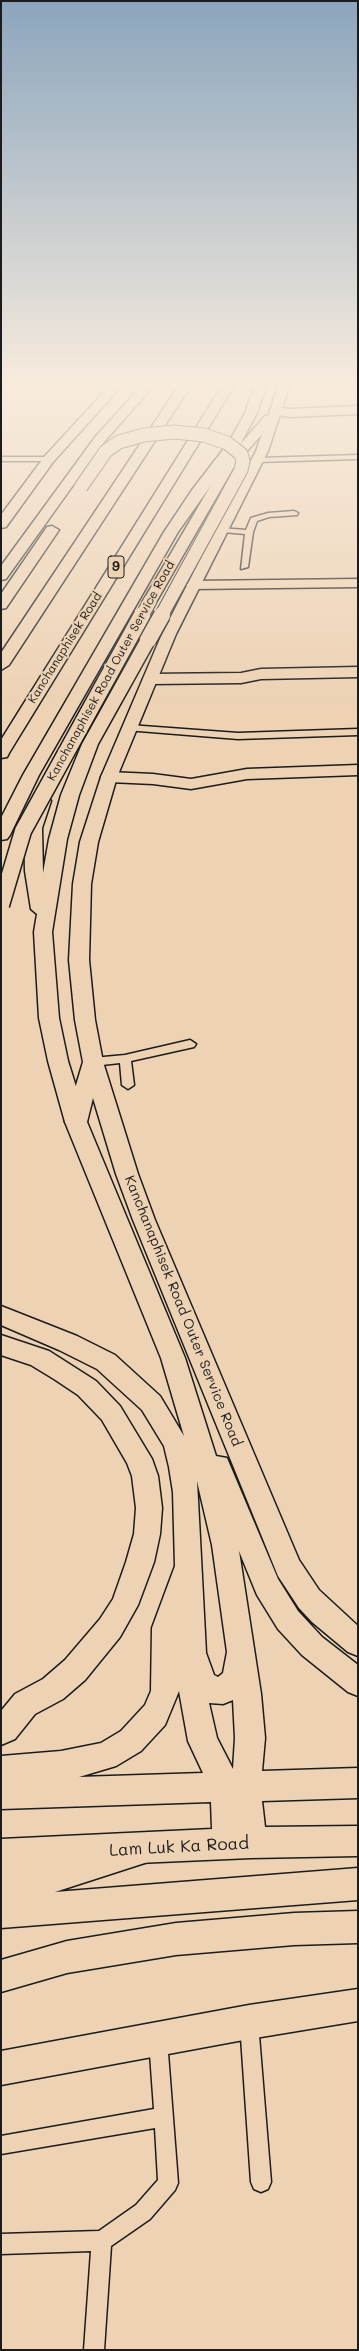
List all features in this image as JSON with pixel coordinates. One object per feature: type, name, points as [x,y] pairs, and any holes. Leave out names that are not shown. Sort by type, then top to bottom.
[{"type":"main road","points":[[1,524],[26,491]]},
{"type":"main road","points":[[1,576],[63,491]]},
{"type":"main road","points":[[68,507],[79,491]]},
{"type":"main road","points":[[1,665],[116,491]]},
{"type":"main road","name":"Kanchanaphisek Road","points":[[1,753],[163,491]]},
{"type":"main road","points":[[1,835],[31,774],[184,512],[200,491]]},
{"type":"main road","name":"Kanchanaphisek Road Outer Service Road","points":[[1,905],[23,831],[150,601],[214,491]]},
{"type":"main road","points":[[219,491],[226,524]]},
{"type":"main road","points":[[43,932],[58,839],[70,795],[90,744],[230,491]]},
{"type":"main road","points":[[238,501],[239,491]]},
{"type":"main road","name":"Kanchanaphisek Road Outer Service Road","points":[[243,491],[169,634],[153,676],[129,728],[109,777],[89,842],[82,884],[79,960],[85,1020],[93,1062],[127,1174],[144,1220],[216,1390],[279,1548],[288,1566],[309,1599],[336,1626],[358,1643]]},
{"type":"main road","points":[[1,605],[59,520]]},
{"type":"main road","points":[[193,585],[358,583]]},
{"type":"main road","points":[[153,676],[240,678],[261,674],[358,672]]},
{"type":"main road","points":[[43,932],[34,871],[33,828],[60,744],[63,719]]},
{"type":"main road","points":[[109,777],[153,779],[191,784],[248,774],[358,770]]},
{"type":"main road","name":"Kanchanaphisek Road Outer Service Road","points":[[43,932],[49,1018],[58,1062],[76,1122],[173,1358],[217,1505],[226,1545],[247,1694],[250,1738],[236,1787],[240,1844]]},
{"type":"main road","points":[[76,1122],[93,1062]]},
{"type":"main road","points":[[1,1315],[89,1353],[125,1378],[151,1403],[176,1444],[186,1492],[194,1699],[203,1741],[236,1787]]},
{"type":"main road","points":[[1,1345],[40,1358],[87,1388],[111,1412],[139,1459],[147,1488],[149,1508],[147,1534],[140,1562],[124,1605],[110,1628],[74,1670],[53,1688],[13,1708],[5,1729],[1,1731]]},
{"type":"main road","points":[[173,1358],[267,1586],[288,1620],[312,1646],[358,1682]]},
{"type":"main road","points":[[1,1771],[61,1766],[106,1756],[131,1742],[144,1728],[155,1715],[162,1702],[165,1691],[166,1628],[188,1563]]},
{"type":"main road","points":[[192,1644],[203,1684],[213,1691],[224,1690],[233,1682],[237,1673],[240,1640]]},
{"type":"main road","points":[[1,1794],[358,1783]]},
{"type":"main road","name":"Lam Luk Ka Road","points":[[1,1854],[240,1844],[358,1841]]},
{"type":"main road","points":[[1,1880],[50,1878],[143,1849]]},
{"type":"main road","points":[[1,1912],[358,1884]]},
{"type":"main road","points":[[1,1976],[67,1957],[176,1940],[294,1930],[358,1927]]},
{"type":"main road","points":[[1,2068],[249,2022],[358,2005]]},
{"type":"lane","points":[[244,566],[249,532],[254,520],[259,517],[294,513]]},
{"type":"lane","points":[[226,524],[249,532]]},
{"type":"lane","points":[[129,728],[238,736],[358,732]]},
{"type":"lane","points":[[93,1062],[124,1059],[190,1044]]},
{"type":"lane","points":[[124,1059],[128,1085]]},
{"type":"lane","points":[[249,2022],[261,2182]]},
{"type":"lane","points":[[1,2244],[102,2241],[143,2212],[168,2183],[158,2039]]},
{"type":"lane","points":[[1,2145],[163,2117]]},
{"type":"lane","points":[[94,2350],[102,2241]]}]
